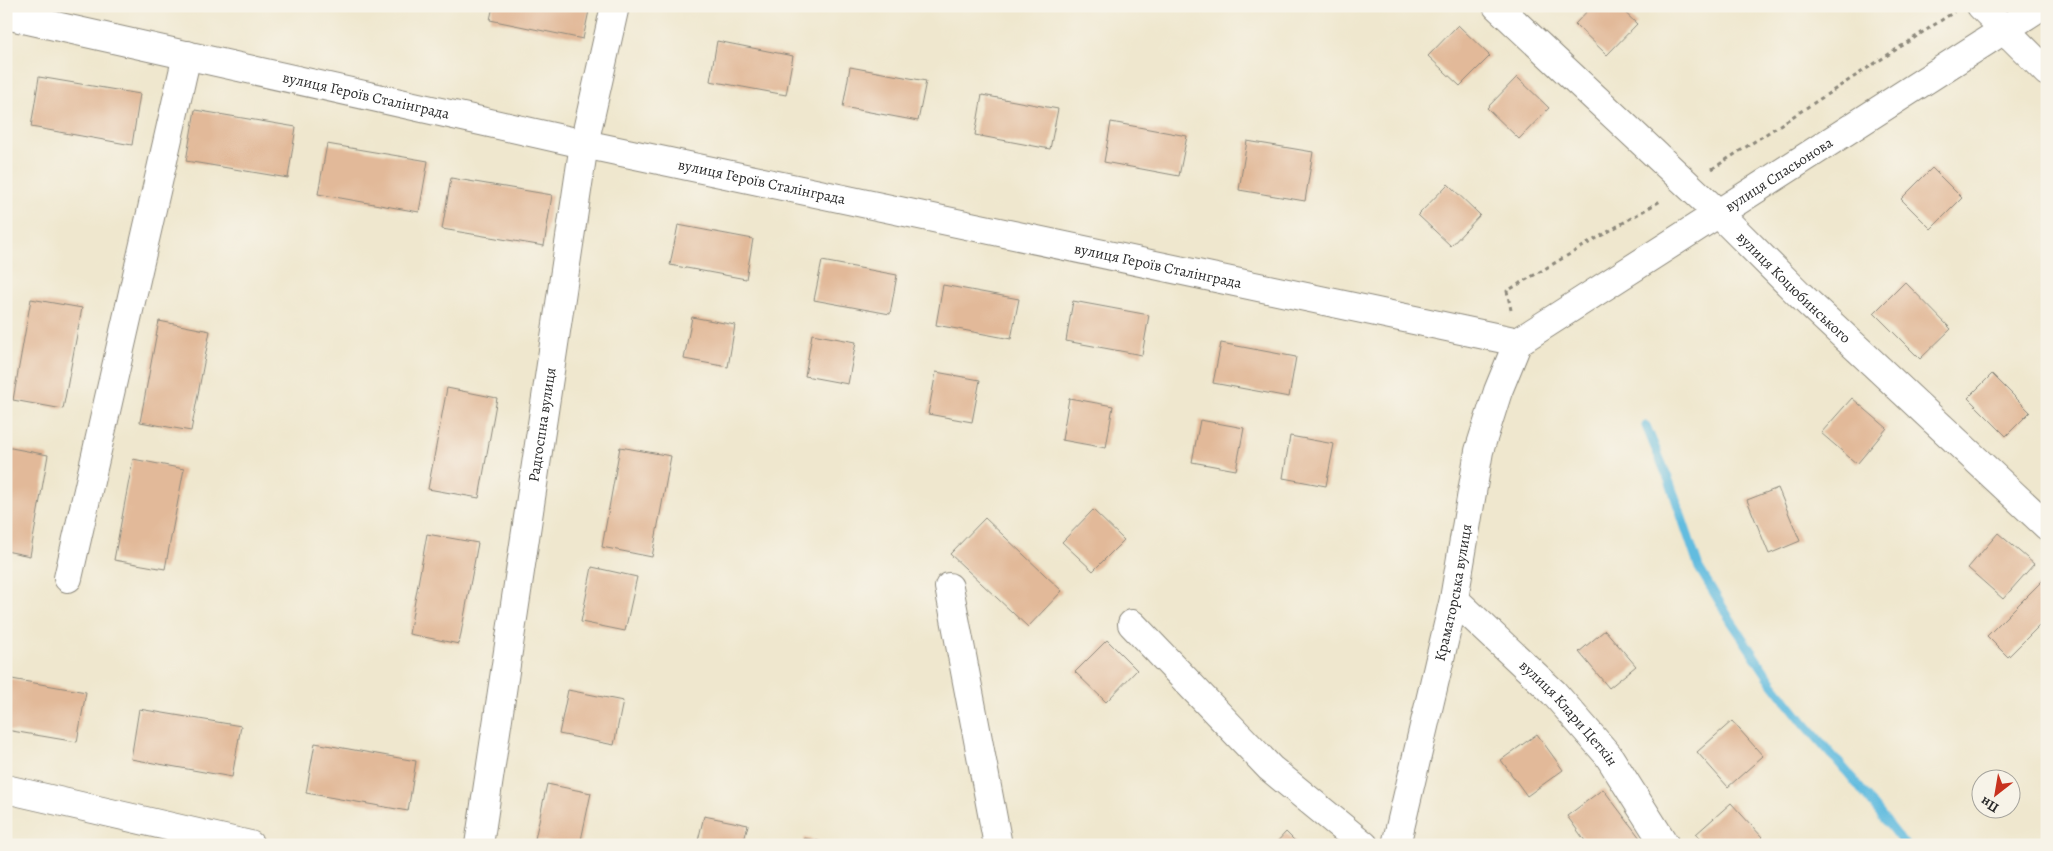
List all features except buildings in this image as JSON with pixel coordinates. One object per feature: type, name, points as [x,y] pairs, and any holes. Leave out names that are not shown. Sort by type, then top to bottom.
[{"type":"street","name":"Радгоспна вулиця","points":[[479,845],[584,144],[615,6]]},
{"type":"street","name":"вулиця Коцюбинського","points":[[1497,6],[1719,214],[1799,294],[2047,526]]},
{"type":"street","points":[[1981,6],[2047,72]]},
{"type":"street","name":"вулиця Спасьонова","points":[[1518,342],[2041,6]]},
{"type":"street","name":"вулиця Героїв Сталінграда","points":[[6,15],[584,144],[1518,342]]},
{"type":"street","points":[[68,578],[187,55]]},
{"type":"street","name":"Краматорська вулиця","points":[[1396,845],[1454,599],[1479,451],[1498,391],[1518,342]]},
{"type":"street","points":[[949,587],[998,845]]},
{"type":"street","name":"вулиця Клари Цеткін","points":[[1454,599],[1554,694],[1608,755],[1665,845]]},
{"type":"street","points":[[1132,624],[1270,768],[1364,845]]},
{"type":"street","points":[[6,789],[250,845]]},
{"type":"path","points":[[1518,342],[1507,291],[1688,185],[1962,6]]},
{"type":"waterway","points":[[1646,426],[1670,483],[1699,568],[1731,621],[1773,684],[1848,773],[1905,845]]}]
